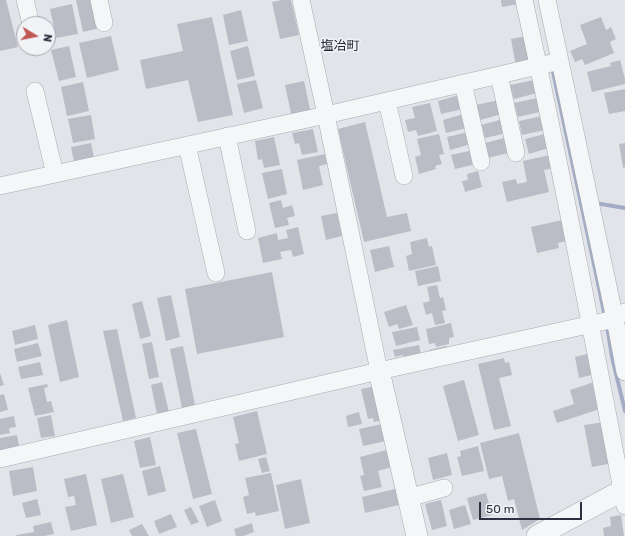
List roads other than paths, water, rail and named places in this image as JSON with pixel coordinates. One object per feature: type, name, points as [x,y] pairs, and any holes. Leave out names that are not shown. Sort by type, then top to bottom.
[{"type":"street","points":[[25,0],[29,16]]},
{"type":"street","points":[[99,0],[104,23]]},
{"type":"street","points":[[301,0],[379,371],[417,536]]},
{"type":"street","points":[[524,0],[539,66],[624,495],[537,536]]},
{"type":"street","points":[[547,0],[620,316],[625,372]]},
{"type":"street","points":[[0,186],[326,115],[560,61]]},
{"type":"street","points":[[499,75],[516,153]]},
{"type":"street","points":[[464,84],[481,162]]},
{"type":"street","points":[[35,91],[55,174]]},
{"type":"street","points":[[387,101],[404,176]]},
{"type":"street","points":[[227,136],[247,231]]},
{"type":"street","points":[[187,145],[216,273]]},
{"type":"street","points":[[0,459],[379,371],[591,325],[620,316]]},
{"type":"street","points":[[408,498],[444,488]]},
{"type":"waterway","points":[[552,67],[605,317]]},
{"type":"waterway","points":[[595,203],[625,208]]},
{"type":"waterway","points":[[607,326],[612,357],[625,411]]},
{"type":"district","name":"塩冶町","points":[[340,46]]}]
